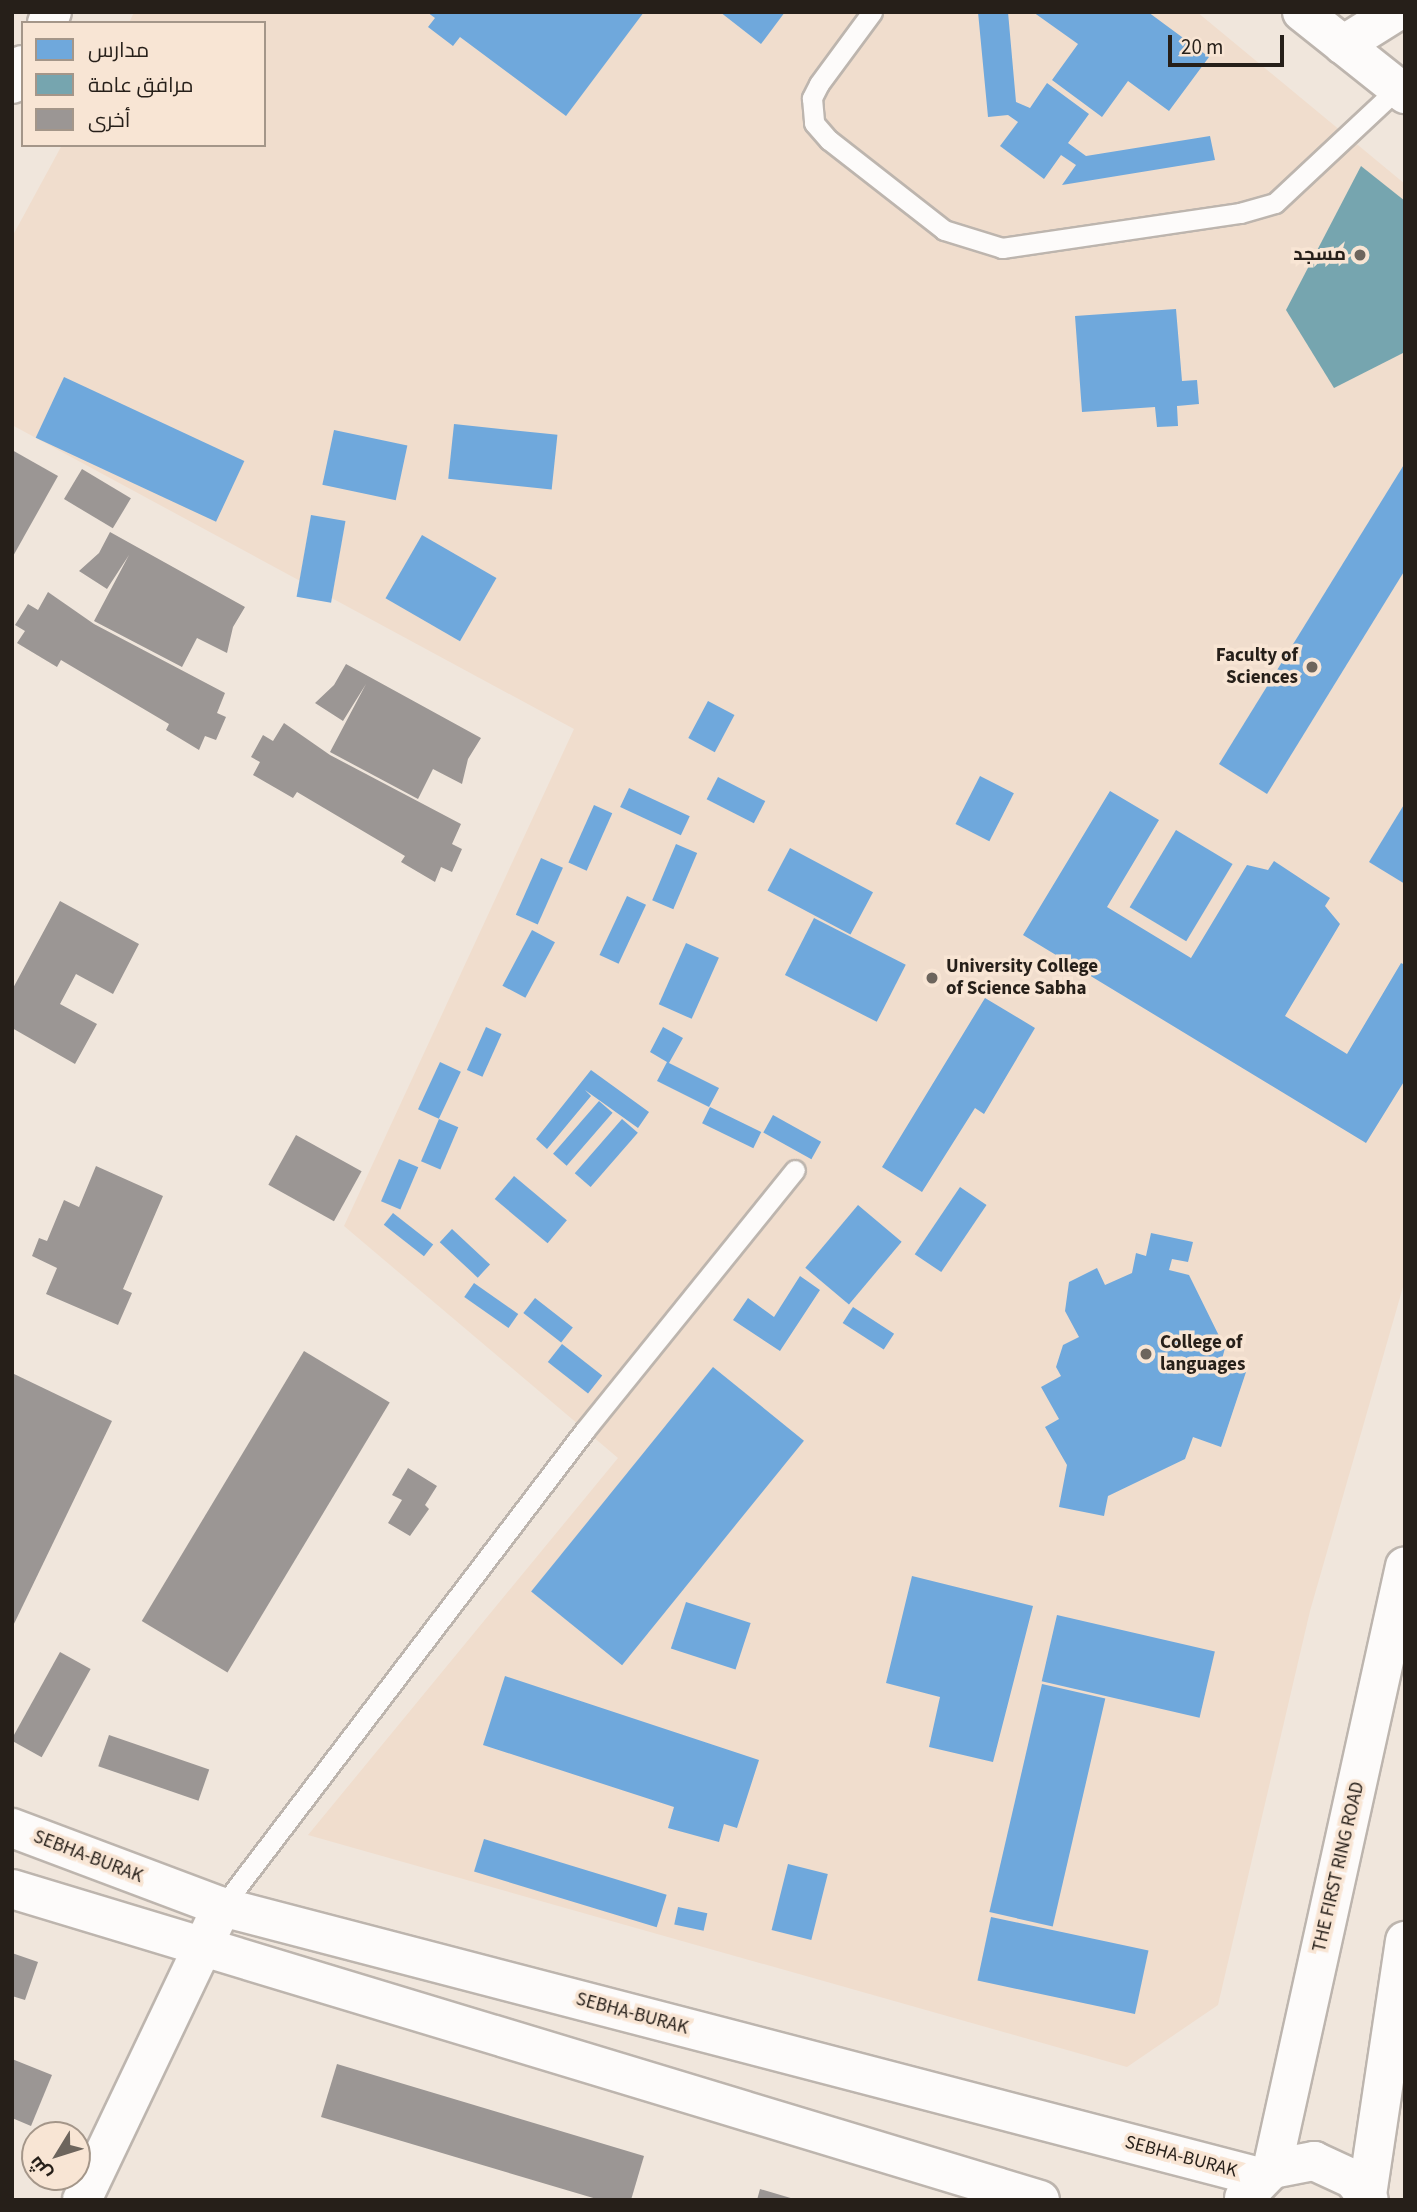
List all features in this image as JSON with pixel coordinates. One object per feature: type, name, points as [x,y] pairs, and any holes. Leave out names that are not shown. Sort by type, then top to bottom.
[{"type":"main road","points":[[1302,12],[1401,91]]},
{"type":"main road","points":[[1343,45],[1396,12]]},
{"type":"main road","points":[[12,84],[21,68]]},
{"type":"main road","name":"THE FIRST RING ROAD","points":[[1258,2182],[1405,1566]]},
{"type":"main road","name":"SEBHA-BURAK","points":[[12,1828],[222,1907],[1258,2182]]},
{"type":"main road","points":[[12,1889],[203,1950],[1040,2200]]},
{"type":"main road","points":[[82,2200],[222,1907]]},
{"type":"main road","points":[[1368,2197],[1405,1941]]},
{"type":"main road","points":[[1258,2182],[1314,2161],[1335,2167],[1368,2197]]},
{"type":"lane","points":[[872,12],[819,85],[813,98],[814,123],[829,140],[944,230],[1002,248],[1258,210],[1291,193],[1401,91]]},
{"type":"lane","points":[[222,1907],[584,1430],[795,1170]]},
{"type":"shaded area","name":"University College of Science Sabha","points":[[134,12],[1197,12],[1405,184],[1405,1280],[1310,1611],[1218,2005],[1127,2067],[308,1835],[618,1458],[344,1226],[574,729],[12,425],[12,237],[61,147],[266,147],[266,21],[130,21]]},
{"type":"building: مدارس","points":[[427,12],[644,12],[566,116],[460,37],[453,46],[428,27],[435,18]]},
{"type":"building: مدارس","points":[[720,12],[785,12],[761,44]]},
{"type":"building: مدارس","points":[[978,12],[1008,12],[1016,102],[1030,108],[1047,83],[1089,114],[1068,143],[1086,156],[1210,136],[1215,160],[1062,185],[1076,165],[1061,155],[1044,179],[1000,146],[1018,122],[1008,115],[988,117]]},
{"type":"building: مدارس","points":[[1033,12],[1148,12],[1209,57],[1169,111],[1128,81],[1102,117],[1052,80],[1078,44]]},
{"type":"building: مدارس","points":[[1176,309],[1182,381],[1197,380],[1199,404],[1177,406],[1178,426],[1157,427],[1155,407],[1082,412],[1075,316]]},
{"type":"building: مدارس","points":[[64,377],[244,461],[216,522],[36,438]]},
{"type":"building: مدارس","points":[[454,424],[557,435],[552,490],[448,479]]},
{"type":"building: مدارس","points":[[334,430],[407,446],[396,500],[322,485]]},
{"type":"building: مدارس","name":"Faculty of Sciences","points":[[1405,463],[1405,570],[1267,794],[1219,764]]},
{"type":"building: مدارس","points":[[311,515],[345,521],[331,603],[297,597]]},
{"type":"building: مدارس","points":[[422,535],[496,578],[460,641],[386,598]]},
{"type":"building: مدارس","points":[[708,701],[734,715],[715,752],[688,738]]},
{"type":"building: مدارس","points":[[980,776],[1014,793],[989,841],[955,824]]},
{"type":"building: مدارس","points":[[718,777],[765,801],[754,823],[707,799]]},
{"type":"building: مدارس","points":[[629,788],[690,816],[681,835],[620,807]]},
{"type":"building: مدارس","points":[[1110,791],[1159,820],[1107,907],[1191,958],[1247,865],[1268,870],[1274,861],[1330,898],[1325,906],[1340,924],[1285,1016],[1347,1054],[1401,963],[1405,965],[1405,1080],[1366,1143],[1023,935]]},
{"type":"building: مدارس","points":[[1405,803],[1405,884],[1369,862]]},
{"type":"building: مدارس","points":[[594,805],[612,813],[587,871],[568,863]]},
{"type":"building: مدارس","points":[[1176,830],[1233,864],[1186,941],[1130,907]]},
{"type":"building: مدارس","points":[[676,844],[697,853],[673,909],[652,900]]},
{"type":"building: مدارس","points":[[790,848],[873,892],[850,935],[767,890]]},
{"type":"building: مدارس","points":[[541,858],[563,868],[538,924],[516,915]]},
{"type":"building: مدارس","points":[[627,896],[646,905],[619,964],[600,955]]},
{"type":"building: مدارس","points":[[814,918],[906,965],[877,1022],[785,975]]},
{"type":"building: مدارس","points":[[532,930],[555,942],[525,998],[502,986]]},
{"type":"building: مدارس","points":[[686,943],[719,958],[692,1019],[659,1004]]},
{"type":"building: مدارس","points":[[985,998],[1035,1028],[984,1114],[975,1108],[922,1192],[882,1167]]},
{"type":"building: مدارس","points":[[486,1027],[502,1034],[482,1077],[467,1070]]},
{"type":"building: مدارس","points":[[663,1027],[683,1038],[669,1063],[719,1088],[709,1107],[657,1081],[667,1062],[650,1052]]},
{"type":"building: مدارس","points":[[440,1062],[461,1072],[439,1119],[418,1109]]},
{"type":"building: مدارس","points":[[591,1070],[649,1112],[638,1128],[585,1090],[591,1096],[547,1149],[536,1139]]},
{"type":"building: مدارس","points":[[599,1101],[613,1113],[567,1166],[553,1154]]},
{"type":"building: مدارس","points":[[710,1107],[761,1132],[753,1148],[702,1123]]},
{"type":"building: مدارس","points":[[773,1115],[821,1142],[811,1159],[763,1132]]},
{"type":"building: مدارس","points":[[439,1119],[458,1127],[440,1170],[421,1161]]},
{"type":"building: مدارس","points":[[622,1119],[638,1133],[591,1187],[575,1173]]},
{"type":"building: مدارس","points":[[399,1159],[418,1167],[400,1210],[381,1201]]},
{"type":"building: مدارس","points":[[514,1176],[567,1220],[548,1243],[495,1199]]},
{"type":"building: مدارس","points":[[960,1187],[987,1205],[941,1272],[915,1254]]},
{"type":"building: مدارس","points":[[858,1205],[902,1242],[849,1304],[805,1268]]},
{"type":"building: مدارس","points":[[393,1213],[433,1244],[424,1256],[384,1225]]},
{"type":"building: مدارس","points":[[452,1229],[490,1264],[478,1278],[440,1242]]},
{"type":"building: مدارس","points":[[1151,1233],[1193,1242],[1188,1262],[1172,1259],[1169,1270],[1189,1275],[1225,1348],[1221,1363],[1246,1372],[1221,1447],[1193,1437],[1185,1459],[1108,1496],[1104,1516],[1059,1507],[1067,1465],[1045,1427],[1059,1419],[1041,1387],[1061,1376],[1056,1367],[1063,1345],[1079,1337],[1065,1311],[1069,1282],[1097,1268],[1105,1285],[1132,1273],[1136,1253],[1146,1256]]},
{"type":"building: مدارس","points":[[800,1276],[820,1290],[780,1351],[733,1320],[748,1298],[774,1317]]},
{"type":"building: مدارس","points":[[474,1283],[518,1314],[508,1328],[464,1297]]},
{"type":"building: مدارس","points":[[535,1298],[573,1328],[561,1343],[523,1313]]},
{"type":"building: مدارس","points":[[853,1307],[894,1334],[884,1350],[843,1323]]},
{"type":"building: مدارس","points":[[562,1344],[602,1375],[588,1394],[548,1362]]},
{"type":"building: مدارس","points":[[713,1367],[804,1441],[622,1665],[531,1592]]},
{"type":"building: مدارس","points":[[912,1576],[1033,1606],[993,1762],[929,1747],[940,1697],[886,1683]]},
{"type":"building: مدارس","points":[[686,1602],[751,1623],[736,1670],[671,1649]]},
{"type":"building: مدارس","points":[[1057,1615],[1215,1651],[1200,1718],[1042,1681]]},
{"type":"building: مدارس","points":[[505,1676],[759,1760],[737,1828],[724,1824],[719,1842],[668,1828],[674,1807],[483,1745]]},
{"type":"building: مدارس","points":[[1042,1684],[1105,1699],[1053,1927],[989,1912]]},
{"type":"building: مدارس","points":[[484,1839],[667,1895],[657,1927],[474,1872]]},
{"type":"building: مدارس","points":[[788,1864],[828,1874],[811,1940],[772,1930]]},
{"type":"building: مدارس","points":[[678,1907],[707,1913],[704,1931],[674,1925]]},
{"type":"building: مدارس","points":[[991,1917],[1148,1950],[1135,2014],[977,1981]]},
{"type":"building: مرافق عامة","name":"مسجد","points":[[1361,166],[1405,201],[1405,352],[1334,388],[1286,310]]},
{"type":"building: أخرى","points":[[12,450],[58,476],[12,558]]},
{"type":"building: أخرى","points":[[82,469],[131,498],[113,528],[64,499]]},
{"type":"building: أخرى","points":[[110,532],[245,607],[233,627],[227,653],[197,638],[182,667],[94,621],[129,555],[107,589],[79,571],[99,553]]},
{"type":"building: أخرى","points":[[48,592],[94,624],[225,693],[217,713],[226,717],[216,740],[205,736],[199,750],[166,730],[169,724],[61,660],[57,667],[17,643],[25,631],[15,625],[28,604],[38,610]]},
{"type":"building: أخرى","points":[[346,664],[481,738],[468,759],[462,784],[433,769],[418,799],[330,752],[366,684],[343,721],[315,703],[334,685]]},
{"type":"building: أخرى","points":[[284,723],[330,755],[461,824],[452,844],[462,849],[452,872],[441,867],[435,882],[401,862],[405,856],[297,792],[293,798],[253,775],[260,762],[251,757],[263,735],[273,741]]},
{"type":"building: أخرى","points":[[60,901],[139,944],[113,994],[76,974],[60,1004],[97,1024],[75,1064],[12,1028],[12,990]]},
{"type":"building: أخرى","points":[[296,1135],[362,1171],[334,1221],[268,1185]]},
{"type":"building: أخرى","points":[[96,1166],[163,1196],[123,1289],[132,1293],[118,1325],[46,1294],[57,1268],[32,1256],[39,1238],[47,1241],[64,1200],[79,1207]]},
{"type":"building: أخرى","points":[[304,1351],[390,1403],[227,1673],[142,1621]]},
{"type":"building: أخرى","points":[[12,1373],[112,1421],[12,1628]]},
{"type":"building: أخرى","points":[[408,1468],[437,1486],[425,1505],[429,1509],[410,1536],[388,1523],[402,1500],[392,1495]]},
{"type":"building: أخرى","points":[[60,1652],[91,1669],[42,1757],[12,1739]]},
{"type":"building: أخرى","points":[[109,1735],[209,1770],[198,1801],[98,1766]]},
{"type":"building: أخرى","points":[[12,1953],[38,1962],[25,2000],[12,1996]]},
{"type":"building: أخرى","points":[[12,2059],[52,2075],[33,2121],[21,2122],[12,2118]]},
{"type":"building: أخرى","points":[[337,2064],[644,2156],[631,2200],[600,2200],[321,2117]]},
{"type":"building: أخرى","points":[[760,2189],[794,2199],[794,2200],[757,2200]]},
{"type":"place","name":"مسجد","points":[[1360,255]]},
{"type":"place","name":"Faculty of Sciences","points":[[1312,667]]},
{"type":"place","name":"University College of Science Sabha","points":[[932,978]]},
{"type":"place","name":"College of languages","points":[[1146,1354]]}]
